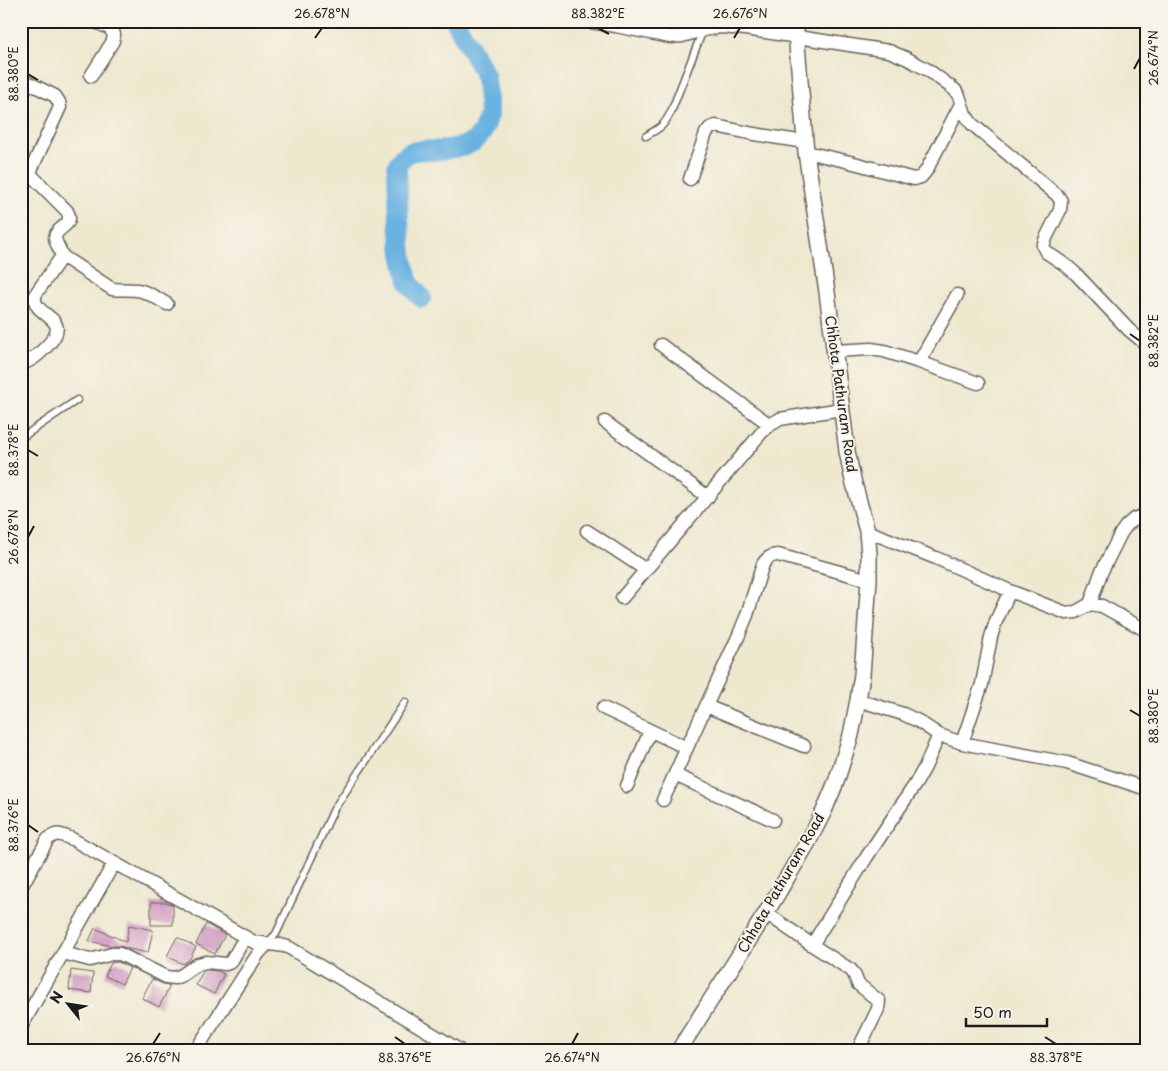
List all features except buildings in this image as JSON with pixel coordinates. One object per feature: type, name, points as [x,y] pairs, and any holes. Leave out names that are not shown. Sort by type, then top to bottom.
[{"type":"street","points":[[91,76],[113,42],[114,34],[109,28],[93,21]]},
{"type":"street","points":[[584,21],[670,37],[720,28],[796,29],[889,51],[928,70],[955,90],[965,114],[972,124],[1057,194],[1061,201],[1060,210],[1043,246],[1046,252],[1067,266],[1129,330],[1145,340]]},
{"type":"street","name":"Chhota Pathuram Road","points":[[679,1050],[766,913],[824,812],[851,735],[862,675],[869,580],[867,531],[852,476],[841,409],[806,147],[796,29]]},
{"type":"street","points":[[21,79],[55,96],[59,102],[60,107],[31,170],[31,175],[69,213],[69,221],[55,237],[62,256],[112,289],[146,292],[167,304]]},
{"type":"street","points":[[690,179],[706,133],[710,128],[716,126],[806,147],[850,162],[914,179],[921,177],[926,171],[962,104]]},
{"type":"street","points":[[21,364],[35,358],[57,332],[57,326],[52,319],[36,306],[34,301],[35,295],[62,256]]},
{"type":"street","points":[[920,362],[957,295]]},
{"type":"street","points":[[661,345],[770,424]]},
{"type":"street","points":[[834,351],[871,349],[884,351],[978,383]]},
{"type":"street","points":[[622,598],[770,424],[780,419],[841,409]]},
{"type":"street","points":[[605,422],[708,497]]},
{"type":"street","points":[[1090,604],[1101,574],[1121,532],[1134,520],[1147,514]]},
{"type":"street","points":[[587,531],[646,570]]},
{"type":"street","points":[[867,531],[936,558],[1010,591],[1066,612],[1076,612],[1090,604],[1102,606],[1147,631]]},
{"type":"street","points":[[664,800],[747,615],[763,564],[769,557],[778,555],[869,580]]},
{"type":"street","points":[[962,743],[982,684],[996,621],[1010,591]]},
{"type":"street","points":[[858,700],[903,714],[939,734],[962,743],[1067,763],[1147,788]]},
{"type":"street","points":[[706,706],[804,746]]},
{"type":"street","points":[[603,708],[687,748]]},
{"type":"street","points":[[627,786],[650,731]]},
{"type":"street","points":[[812,945],[866,858],[916,783],[939,734]]},
{"type":"street","points":[[675,775],[773,820]]},
{"type":"street","points":[[21,887],[48,839],[54,834],[59,834],[72,839],[254,942],[288,946],[442,1046],[459,1050]]},
{"type":"street","points":[[21,1027],[114,863]]},
{"type":"street","points":[[766,913],[851,970],[858,984],[879,1002],[878,1009],[858,1050]]},
{"type":"street","points":[[63,953],[90,960],[112,954],[120,954],[166,977],[175,978],[198,964],[206,962],[226,964],[230,962],[245,937]]},
{"type":"street","points":[[196,1050],[254,960],[267,944]]},
{"type":"lane","points":[[646,136],[662,127],[671,112],[703,30]]},
{"type":"lane","points":[[21,438],[77,400]]},
{"type":"lane","points":[[267,944],[276,934],[334,809],[405,702]]},
{"type":"waterway","points":[[422,298],[408,281],[402,253],[397,168],[399,162],[410,152],[448,149],[473,142],[482,133],[489,114],[485,75],[455,21]]}]
